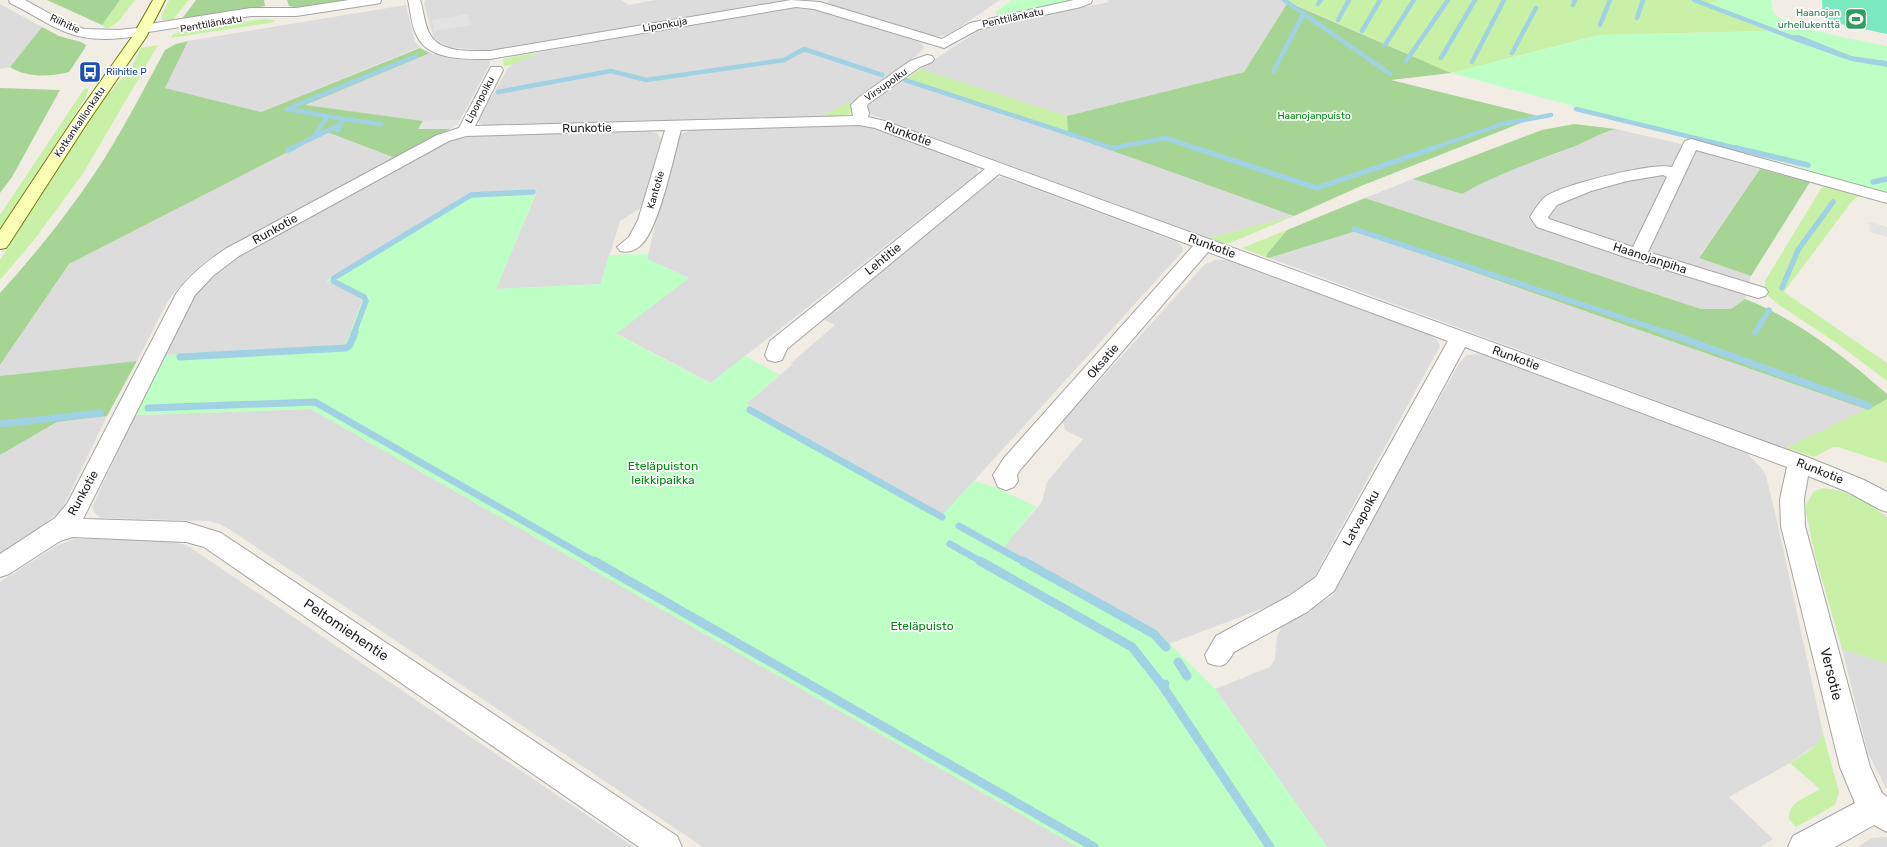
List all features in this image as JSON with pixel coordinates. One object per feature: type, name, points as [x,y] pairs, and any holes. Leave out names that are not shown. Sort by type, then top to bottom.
[{"type":"street","name":"Riihitie","points":[[15,0],[72,29],[83,33],[112,35],[141,33]]},
{"type":"street","name":"Kotkankallionkatu","points":[[0,244],[79,123],[141,33],[159,0]]},
{"type":"street","name":"Penttilänkatu","points":[[141,33],[375,0]]},
{"type":"street","name":"Liponkuja","points":[[414,0],[423,34],[431,45],[447,51],[484,55],[510,53],[788,4],[819,2],[944,44]]},
{"type":"street","name":"Penttilänkatu","points":[[944,44],[975,26],[1076,4],[1086,0]]},
{"type":"street","name":"Virsupolku","points":[[859,120],[861,113],[859,105],[863,101],[915,64],[927,58]]},
{"type":"street","name":"Liponpolku","points":[[465,131],[496,70]]},
{"type":"street","name":"Runkotie","points":[[53,533],[64,525],[76,510],[182,301],[197,279],[233,252],[443,138],[465,131],[859,120],[879,124],[996,166],[1799,463],[1856,486],[1887,503]]},
{"type":"street","name":"Kantotie","points":[[626,247],[636,240],[647,220],[674,126]]},
{"type":"street","points":[[1638,255],[1691,144],[1824,179],[1887,198]]},
{"type":"street","name":"Lehtitie","points":[[776,355],[777,346],[996,166]]},
{"type":"street","name":"Haanojanpiha","points":[[1676,174],[1664,170],[1656,171],[1626,176],[1585,187],[1552,201],[1539,217],[1543,223],[1638,255],[1758,292]]},
{"type":"street","name":"Oksatie","points":[[1006,481],[1005,475],[1012,464],[1206,243]]},
{"type":"street","name":"Latvapolku","points":[[1218,655],[1225,644],[1298,604],[1325,584],[1460,337]]},
{"type":"street","name":"Versotie","points":[[1799,463],[1792,499],[1793,526],[1855,768],[1879,810],[1866,813],[1804,847]]},
{"type":"street","name":"Peltomiehentie","points":[[0,567],[53,533],[73,528],[174,530],[196,534],[212,540],[666,847]]},
{"type":"shaded area","points":[[426,0],[621,0],[629,5],[655,0],[788,0],[530,46],[486,51],[450,47],[438,42],[433,35],[424,3]]},
{"type":"shaded area","points":[[830,0],[1000,0],[948,35],[933,36],[826,3]]},
{"type":"shaded area","points":[[1107,0],[1285,0],[1288,2],[1244,72],[1067,116],[920,69],[981,29],[1109,2]]},
{"type":"shaded area","points":[[0,4],[42,27],[10,67],[0,69]]},
{"type":"shaded area","points":[[406,5],[415,42],[420,47],[261,112],[164,88],[188,41]]},
{"type":"shaded area","points":[[787,7],[816,9],[916,41],[921,43],[924,48],[916,56],[851,102],[838,110],[819,116],[488,126],[477,122],[508,68],[517,61],[540,52]]},
{"type":"shaded area","points":[[468,14],[471,25],[434,31],[432,20]]},
{"type":"shaded area","points":[[430,53],[486,59],[490,61],[490,64],[460,120],[419,121],[304,105]]},
{"type":"shaded area","points":[[903,81],[1068,135],[1294,216],[1209,238],[870,114],[868,110],[870,103]]},
{"type":"shaded area","points":[[460,120],[457,125],[450,129],[418,129],[423,121]]},
{"type":"shaded area","points":[[860,125],[878,128],[975,165],[978,170],[977,174],[711,383],[615,333],[689,278],[647,259],[675,144],[680,134],[693,129]]},
{"type":"shaded area","points":[[1616,129],[1677,143],[1760,169],[1699,257],[1751,276],[1745,299],[1731,309],[1701,309],[1365,198],[1413,179],[1462,194],[1480,183],[1520,166],[1558,153],[1603,132]]},
{"type":"shaded area","points":[[648,131],[657,133],[661,139],[642,207],[620,221],[601,284],[496,289],[537,191],[327,280],[357,296],[362,301],[346,346],[165,355],[196,293],[229,260],[445,143],[463,137],[472,136]]},
{"type":"shaded area","points":[[327,132],[395,158],[205,262],[190,275],[169,299],[137,361],[0,376],[0,365],[69,264]]},
{"type":"shaded area","points":[[1002,177],[1175,241],[1182,246],[1183,251],[944,514],[746,404],[793,364],[791,363],[835,325],[822,319],[822,316],[994,179]]},
{"type":"shaded area","points":[[1869,222],[1887,227],[1887,237],[1870,232]]},
{"type":"shaded area","points":[[1355,231],[1868,410],[1786,448],[1269,258]]},
{"type":"shaded area","points":[[1215,260],[1232,260],[1429,334],[1437,340],[1440,346],[1313,579],[1272,605],[1169,644],[1159,633],[1003,547],[1042,502],[1047,482],[1083,439],[1065,430],[1063,421],[1205,264]]},
{"type":"shaded area","points":[[1479,354],[1491,357],[1746,452],[1762,469],[1766,476],[1823,733],[1822,739],[1816,745],[1790,763],[1729,797],[1773,839],[1760,847],[1327,847],[1215,689],[1270,667],[1275,659],[1277,636],[1282,627],[1333,595],[1400,469],[1460,362],[1467,355]]},
{"type":"shaded area","points":[[311,409],[1078,847],[703,847],[220,524],[208,521],[105,518],[99,517],[92,507],[135,415]]},
{"type":"shaded area","points":[[107,416],[62,509],[44,525],[0,554],[0,455],[57,422]]},
{"type":"shaded area","points":[[75,539],[156,540],[176,542],[188,546],[634,847],[0,847],[0,582],[56,546]]},
{"type":"shaded area","points":[[1842,649],[1887,663],[1887,790],[1868,753]]},
{"type":"shaded area","points":[[1872,838],[1887,838],[1887,847],[1857,847]]},
{"type":"green space","points":[[47,0],[120,0],[102,25]]},
{"type":"green space","points":[[120,0],[135,0],[118,22],[107,29],[102,25]]},
{"type":"green space","points":[[169,0],[189,0],[172,21],[162,20],[161,17]]},
{"type":"green space","points":[[196,0],[264,0],[265,6],[181,20]]},
{"type":"green space","points":[[287,0],[352,0],[299,8],[289,6]]},
{"type":"green space","points":[[1012,0],[1074,0],[1063,4],[1053,4],[1000,15],[994,13]]},
{"type":"green space","points":[[1285,0],[1720,0],[1707,4],[1768,31],[1599,35],[1451,73]]},
{"type":"green space","points":[[1720,0],[1771,0],[1775,14],[1782,19],[1828,34],[1887,46],[1887,195],[1810,170],[1451,73],[1599,35],[1767,31],[1707,4]]},
{"type":"green space","name":"Haanojan urheilukenttä","points":[[1822,0],[1887,0],[1887,34],[1827,21],[1823,17]]},
{"type":"green space","name":"Haanojanpuisto","points":[[1288,2],[1451,73],[1391,80],[1534,115],[1536,117],[1361,186],[1294,216],[1068,135],[1067,116],[1244,72]]},
{"type":"green space","points":[[263,19],[273,20],[275,22],[171,38],[172,35],[182,31]]},
{"type":"green space","points":[[42,27],[59,36],[81,42],[86,45],[69,72],[39,76],[17,71],[10,67]]},
{"type":"green space","points":[[188,41],[165,88],[261,112],[420,48],[430,53],[305,105],[423,121],[419,129],[450,129],[395,158],[327,132],[69,264],[0,365],[0,293],[56,227],[82,192],[106,156],[165,50],[176,44]]},
{"type":"green space","points":[[158,45],[84,172],[34,240],[0,280],[0,260],[102,102],[132,66],[141,48]]},
{"type":"green space","points":[[540,52],[511,65],[504,66],[503,59]]},
{"type":"green space","points":[[920,69],[1067,116],[1068,135],[903,81]]},
{"type":"green space","points":[[0,88],[60,90],[12,177],[0,193]]},
{"type":"green space","points":[[89,88],[86,97],[0,228],[0,215],[84,89]]},
{"type":"green space","points":[[851,102],[853,111],[848,115],[812,117],[826,114]]},
{"type":"green space","points":[[1574,124],[1616,129],[1576,146],[1501,174],[1462,194],[1413,179],[1542,130]]},
{"type":"green space","points":[[1760,169],[1810,182],[1751,276],[1699,258]]},
{"type":"green space","points":[[1827,186],[1861,195],[1852,201],[1784,292],[1887,363],[1887,381],[1838,344],[1779,305],[1766,294],[1765,281],[1822,187]]},
{"type":"green space","name":"Eteläpuisto","points":[[537,190],[496,289],[601,284],[609,255],[648,254],[647,259],[689,278],[616,334],[710,383],[745,356],[780,375],[746,404],[943,514],[974,481],[997,488],[1036,507],[1004,547],[1159,633],[1215,689],[1327,847],[1078,847],[311,409],[135,415],[165,355],[345,346],[362,301],[357,296],[326,281],[469,194]]},
{"type":"green space","points":[[1365,198],[1701,309],[1731,309],[1745,299],[1783,317],[1820,340],[1887,394],[1887,399],[1868,410],[1356,231],[1269,258],[1266,257],[1287,230]]},
{"type":"green space","points":[[1294,216],[1230,243],[1222,243],[1209,238]]},
{"type":"green space","points":[[1287,230],[1266,257],[1242,248]]},
{"type":"green space","points":[[137,361],[107,416],[57,422],[0,455],[0,376]]},
{"type":"green space","points":[[1887,399],[1887,463],[1838,447],[1833,447],[1814,457],[1786,448]]},
{"type":"green space","points":[[1824,488],[1850,494],[1887,517],[1887,663],[1842,649],[1814,551],[1806,512],[1806,505],[1814,491]]},
{"type":"green space","points":[[1823,733],[1839,792],[1835,805],[1796,827],[1789,819],[1791,808],[1799,801],[1820,789],[1790,763],[1814,747]]},
{"type":"water","points":[[1799,35],[1851,56],[1887,61],[1887,67],[1851,61],[1792,40],[1787,36]]},
{"type":"waterway","points":[[1284,0],[1304,14]]},
{"type":"waterway","points":[[1318,4],[1321,0]]},
{"type":"waterway","points":[[1338,20],[1349,0]]},
{"type":"waterway","points":[[1362,31],[1380,0]]},
{"type":"waterway","points":[[1385,45],[1414,0]]},
{"type":"waterway","points":[[1406,61],[1448,0]]},
{"type":"waterway","points":[[1441,58],[1475,0]]},
{"type":"waterway","points":[[1472,62],[1504,0]]},
{"type":"waterway","points":[[1573,5],[1575,0]]},
{"type":"waterway","points":[[1600,25],[1610,0]]},
{"type":"waterway","points":[[1637,18],[1643,0]]},
{"type":"waterway","points":[[1694,0],[1796,39]]},
{"type":"waterway","points":[[1512,53],[1536,8]]},
{"type":"waterway","points":[[1273,72],[1304,14]]},
{"type":"waterway","points":[[1304,14],[1390,74]]},
{"type":"waterway","points":[[498,92],[611,71],[646,80],[784,60],[804,49],[882,75]]},
{"type":"waterway","points":[[343,119],[287,109],[416,56]]},
{"type":"waterway","points":[[905,80],[1112,148]]},
{"type":"waterway","points":[[1576,109],[1740,149]]},
{"type":"waterway","points":[[1431,149],[1502,124],[1551,115]]},
{"type":"waterway","points":[[293,148],[314,137],[327,117]]},
{"type":"waterway","points":[[341,124],[343,119]]},
{"type":"waterway","points":[[343,119],[381,124]]},
{"type":"waterway","points":[[315,137],[341,124]]},
{"type":"waterway","points":[[338,131],[341,124]]},
{"type":"waterway","points":[[1112,148],[1166,138],[1197,149]]},
{"type":"waterway","points":[[288,150],[293,148]]},
{"type":"waterway","points":[[1197,149],[1317,188],[1434,148]]},
{"type":"waterway","points":[[1736,148],[1808,165]]},
{"type":"waterway","points":[[1873,182],[1887,179]]},
{"type":"waterway","points":[[354,333],[366,301],[364,297],[333,281],[334,278],[471,195],[533,192]]},
{"type":"waterway","points":[[1782,288],[1798,250],[1833,202]]},
{"type":"waterway","points":[[1354,229],[1665,332]]},
{"type":"waterway","points":[[1755,333],[1769,310]]},
{"type":"waterway","points":[[180,357],[346,348],[350,345],[355,332]]},
{"type":"waterway","points":[[1665,332],[1869,406]]},
{"type":"waterway","points":[[148,408],[315,402],[595,562]]},
{"type":"waterway","points":[[750,410],[942,517]]},
{"type":"waterway","points":[[0,424],[100,413]]},
{"type":"waterway","points":[[959,526],[1024,562]]},
{"type":"waterway","points":[[950,544],[982,562]]},
{"type":"waterway","points":[[594,561],[1094,847]]},
{"type":"waterway","points":[[980,561],[1132,647],[1162,685]]},
{"type":"waterway","points":[[1023,561],[1154,634],[1166,647]]},
{"type":"waterway","points":[[1178,662],[1187,676]]},
{"type":"waterway","points":[[1162,685],[1270,847]]},
{"type":"place","name":"Haanojan urheilukenttä","points":[[1856,19]]},
{"type":"place","name":"Riihitie P","points":[[90,72]]},
{"type":"park label","name":"Eteläpuiston leikkipaikka","points":[[663,473]]}]
